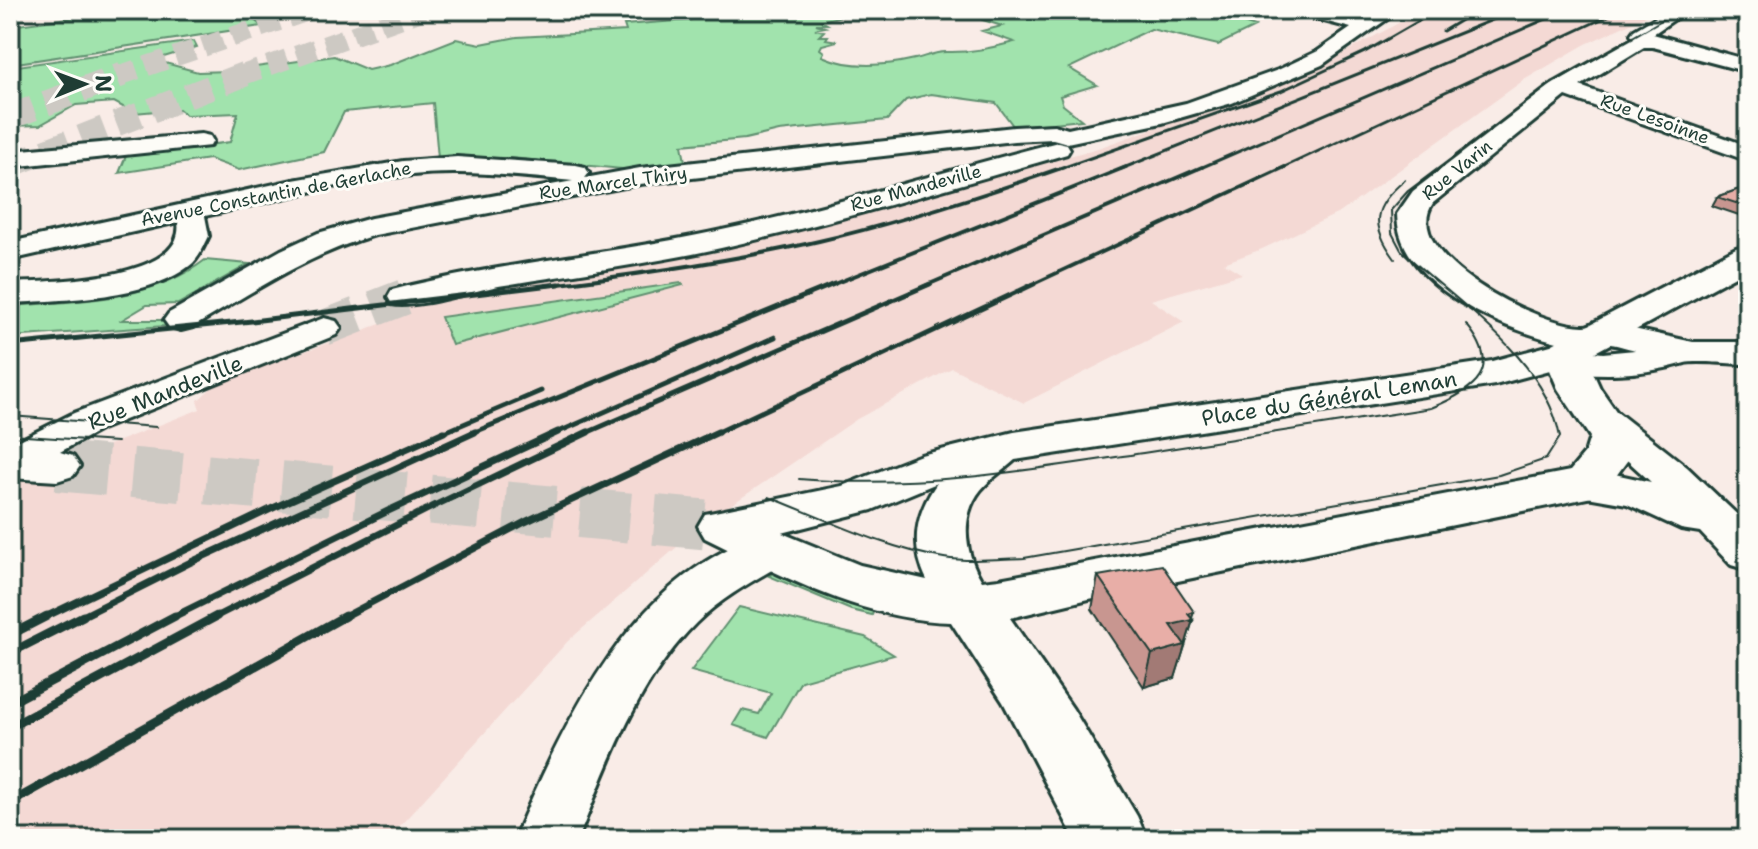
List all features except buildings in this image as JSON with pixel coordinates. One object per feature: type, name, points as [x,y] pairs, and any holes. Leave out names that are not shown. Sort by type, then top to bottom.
[{"type":"street","points":[[1303,10],[1363,26]]},
{"type":"street","name":"Rue Mandeville","points":[[1067,136],[1153,121],[1237,95],[1315,61],[1363,26],[1392,10]]},
{"type":"street","points":[[1680,10],[1640,34],[1653,41],[1748,66]]},
{"type":"street","points":[[1720,10],[1748,15]]},
{"type":"street","name":"Rue Varin","points":[[1581,346],[1486,306],[1430,260],[1415,243],[1411,214],[1423,197],[1562,88],[1627,48],[1640,42],[1653,41]]},
{"type":"street","name":"Rue Lesoinne","points":[[1562,88],[1592,96],[1748,154]]},
{"type":"street","name":"Rue Marcel Thiry","points":[[181,320],[292,256],[347,233],[640,176],[1014,134],[1054,132],[1067,136]]},
{"type":"street","name":"Rue Mandeville","points":[[404,297],[493,277],[638,256],[745,233],[1068,147],[1071,139],[1067,136]]},
{"type":"street","points":[[10,159],[201,141]]},
{"type":"street","name":"Avenue Constantin de Gerlache","points":[[10,251],[293,188],[422,166],[457,165],[640,176]]},
{"type":"street","points":[[10,293],[108,286],[145,276],[177,258],[194,241],[197,232],[190,210]]},
{"type":"street","points":[[1581,346],[1748,255]]},
{"type":"street","name":"Rue Mandeville","points":[[10,462],[88,421],[324,328]]},
{"type":"street","points":[[1581,346],[1641,363],[1693,353],[1748,353]]},
{"type":"street","name":"Place du Général Leman","points":[[1581,346],[1575,387],[1603,420],[1705,507],[1737,542],[1650,494],[1624,487],[1585,484],[1010,597],[969,602],[921,600],[863,588],[804,566],[723,526],[855,499],[937,465],[1014,446],[1495,373],[1581,346]]},
{"type":"street","points":[[1585,484],[1599,470],[1612,447],[1612,437],[1603,420]]},
{"type":"street","name":"Place du Général Leman","points":[[969,602],[945,558],[943,526],[946,507],[955,488],[971,469],[1001,450],[1014,446]]},
{"type":"street","points":[[10,462],[57,466]]},
{"type":"street","points":[[546,839],[581,759],[634,663],[676,612],[710,583],[771,549]]},
{"type":"street","points":[[1012,664],[1018,626],[1039,597],[1063,585]]},
{"type":"street","points":[[969,602],[1012,664],[1112,839]]},
{"type":"shaded area","points":[[1422,10],[1658,10],[1584,45],[1524,80],[1341,212],[1224,263],[1242,274],[1151,300],[1184,322],[1024,403],[952,368],[857,419],[706,522],[568,641],[388,839],[10,839],[10,484],[200,409],[197,401],[217,383],[383,323],[407,297],[650,263],[751,242],[1098,148],[1226,103],[1328,62]]},
{"type":"green space","points":[[127,10],[244,10],[261,26],[10,64],[10,26]]},
{"type":"green space","points":[[704,10],[849,10],[844,13],[846,15],[822,21],[827,24],[816,24],[825,27],[815,29],[824,31],[819,36],[828,36],[826,39],[837,41],[822,45],[822,56],[845,63],[868,65],[942,52],[980,50],[1014,42],[982,31],[1002,26],[983,20],[988,16],[970,14],[977,11],[1206,10],[1255,27],[1218,45],[1151,29],[1069,68],[1097,85],[1060,96],[1063,105],[1082,120],[1014,127],[996,103],[931,94],[906,100],[887,120],[682,145],[686,167],[642,171],[511,158],[438,158],[433,103],[344,112],[324,152],[239,170],[209,159],[119,173],[126,156],[230,142],[238,113],[186,115],[179,109],[134,113],[114,102],[76,105],[40,125],[10,126],[10,67],[194,41],[197,47],[154,60],[198,72],[228,71],[334,56],[368,70],[390,65],[456,39],[481,44],[517,37],[626,31],[624,25],[690,20],[703,15]]},
{"type":"green space","points":[[205,260],[249,264],[178,304],[147,305],[122,320],[172,320],[166,326],[10,337],[10,306],[137,292],[184,274]]},
{"type":"green space","points":[[683,285],[452,345],[441,317]]},
{"type":"green space","points":[[780,567],[877,603],[872,615],[851,610],[769,576]]},
{"type":"green space","points":[[739,607],[865,637],[894,655],[801,681],[768,737],[733,725],[742,710],[759,714],[771,693],[691,671]]},
{"type":"tunnel","points":[[118,76],[311,10]]},
{"type":"tunnel","points":[[240,76],[424,10]]},
{"type":"tunnel","points":[[10,117],[123,74]]},
{"type":"tunnel","points":[[10,165],[245,74]]},
{"type":"tunnel","points":[[324,328],[404,297]]},
{"type":"tunnel","points":[[57,466],[723,526]]},
{"type":"tram line","points":[[769,497],[855,532],[921,553],[964,560],[1024,558],[1499,475],[1546,459],[1560,437],[1551,408],[1537,381],[1496,333],[1401,250],[1392,233],[1391,210],[1408,191],[1548,86],[1679,10]]},
{"type":"tram line","points":[[1395,259],[1381,236],[1378,217],[1386,199],[1405,180]]},
{"type":"tram line","points":[[799,479],[887,482],[1014,472],[1431,408],[1461,394],[1480,376],[1483,354],[1466,324]]},
{"type":"tram line","points":[[10,416],[156,427]]},
{"type":"tram line","points":[[10,435],[117,442]]},
{"type":"railway","points":[[1059,169],[1281,91],[1365,52],[1438,10]]},
{"type":"railway","points":[[1443,31],[1478,10]]},
{"type":"railway","points":[[1121,169],[1517,10]]},
{"type":"railway","points":[[1198,169],[1567,10]]},
{"type":"railway","points":[[1280,169],[1621,10]]},
{"type":"railway","points":[[542,286],[681,267],[819,241],[943,207],[1064,167]]},
{"type":"railway","points":[[829,286],[1126,167]]},
{"type":"railway","points":[[925,286],[1202,167]]},
{"type":"railway","points":[[1029,286],[1285,167]]},
{"type":"railway","points":[[10,345],[252,321],[559,284]]},
{"type":"railway","points":[[470,434],[834,284]]},
{"type":"railway","points":[[584,434],[930,284]]},
{"type":"railway","points":[[714,434],[1034,284]]},
{"type":"railway","points":[[554,434],[775,337]]},
{"type":"railway","points":[[440,434],[541,391]]},
{"type":"railway","points":[[45,617],[273,508],[444,432]]},
{"type":"railway","points":[[83,616],[189,563],[475,432]]},
{"type":"railway","points":[[174,616],[388,511],[558,432]]},
{"type":"railway","points":[[213,618],[588,432]]},
{"type":"railway","points":[[342,618],[525,522],[718,432]]},
{"type":"railway","points":[[10,653],[83,616]]},
{"type":"railway","points":[[79,618],[83,616]]},
{"type":"railway","points":[[10,703],[174,616]]},
{"type":"railway","points":[[10,727],[217,616]]},
{"type":"railway","points":[[10,803],[345,616]]},
{"type":"railway","points":[[10,635],[45,617]]}]
